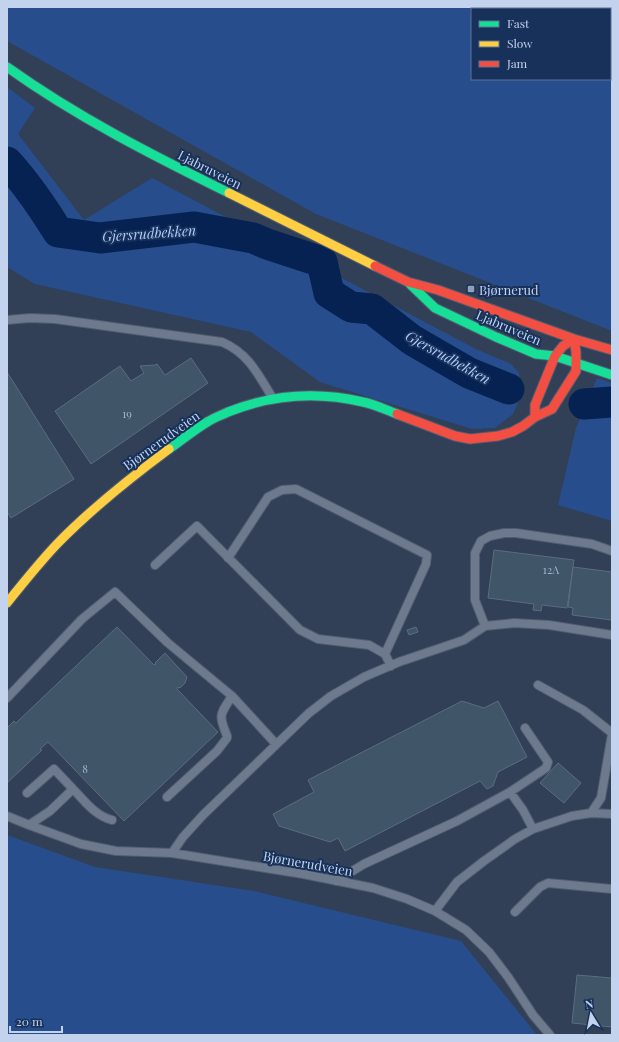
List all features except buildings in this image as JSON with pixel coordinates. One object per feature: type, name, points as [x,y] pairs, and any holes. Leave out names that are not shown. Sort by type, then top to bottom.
[{"type":"main road","name":"Ljabruveien","points":[[7,67],[60,103],[126,141],[408,282],[438,290],[574,339],[612,350]]},
{"type":"main road","name":"Ljabruveien","points":[[408,282],[436,308],[489,334],[536,354],[555,356],[612,375]]},
{"type":"main road","points":[[535,418],[535,405],[555,356],[563,346],[574,339]]},
{"type":"main road","name":"Bjørnerudveien","points":[[7,603],[35,569],[78,523],[133,476],[210,420],[246,405],[273,399],[314,395],[364,402],[455,436],[484,438],[512,432],[552,409],[576,371],[574,339]]},
{"type":"lane","points":[[7,320],[30,318],[55,319],[222,342],[235,348],[249,361],[273,399]]},
{"type":"lane","points":[[228,558],[268,497],[282,490],[296,489],[427,556],[426,564],[385,654]]},
{"type":"lane","points":[[155,565],[197,526],[300,630],[318,639],[370,645],[385,654],[390,666]]},
{"type":"lane","points":[[485,626],[475,600],[475,553],[481,542],[490,536],[504,533],[516,533],[592,544],[612,551]]},
{"type":"lane","points":[[7,698],[82,619],[115,592],[168,643],[232,696],[276,744]]},
{"type":"lane","points":[[172,853],[182,837],[203,814],[309,713],[331,696],[364,677],[390,666],[464,640],[485,626],[514,623],[549,625],[612,635]]},
{"type":"lane","points":[[538,685],[583,710],[612,734],[601,798],[591,813]]},
{"type":"lane","points":[[166,797],[217,752],[227,738],[221,718],[223,709],[232,696]]},
{"type":"lane","points":[[336,881],[364,864],[457,821],[510,792],[546,768],[548,762],[525,728]]},
{"type":"lane","points":[[27,793],[54,769],[97,813],[112,820]]},
{"type":"lane","points":[[29,825],[50,811],[73,789]]},
{"type":"lane","points":[[510,792],[533,829]]},
{"type":"lane","points":[[435,911],[457,882],[490,857],[533,829],[572,816],[591,813],[612,814]]},
{"type":"lane","name":"Bjørnerudveien","points":[[7,816],[81,844],[116,851],[172,853],[304,874],[373,888],[407,899],[435,911],[466,930],[489,952],[508,977],[533,1015],[550,1035]]},
{"type":"lane","points":[[515,912],[540,886],[548,883],[612,889]]},
{"type":"shaded area","points":[[7,7],[612,7],[612,331],[316,214],[7,41]]},
{"type":"shaded area","points":[[7,87],[35,108],[18,134],[84,220],[152,178],[476,349],[511,364],[519,373],[521,386],[519,400],[513,414],[495,428],[472,429],[320,382],[251,332],[35,284],[7,267]]},
{"type":"shaded area","points":[[597,378],[612,383],[612,521],[558,505],[576,428]]},
{"type":"shaded area","points":[[7,835],[95,867],[254,891],[461,941],[537,1035],[7,1035]]},
{"type":"waterway","name":"Gjersrudbekken","points":[[7,162],[34,196],[58,232],[100,238],[194,227],[253,238],[322,262],[329,293],[351,307],[372,309],[412,340],[469,373],[509,389]]},
{"type":"waterway","name":"Gjersrudbekken","points":[[584,404],[612,402]]},
{"type":"traffic: fast","points":[[7,67],[88,119],[143,150],[229,193]]},
{"type":"traffic: fast","points":[[410,284],[435,308],[496,337],[536,354],[555,356],[612,375]]},
{"type":"traffic: fast","points":[[169,449],[199,427],[216,417],[261,401],[278,398],[295,396],[328,396],[371,404],[397,414]]},
{"type":"traffic: slow","points":[[229,193],[375,266]]},
{"type":"traffic: slow","points":[[7,603],[44,558],[83,518],[169,449]]},
{"type":"traffic: jam","points":[[375,266],[408,282],[438,290],[574,339],[612,350]]},
{"type":"traffic: jam","points":[[397,414],[455,436],[470,439],[498,436],[512,432],[535,417],[552,409],[576,371],[574,339],[563,346],[555,356],[535,405],[535,417]]},
{"type":"place","name":"Bjørnerud","points":[[471,289]]}]
